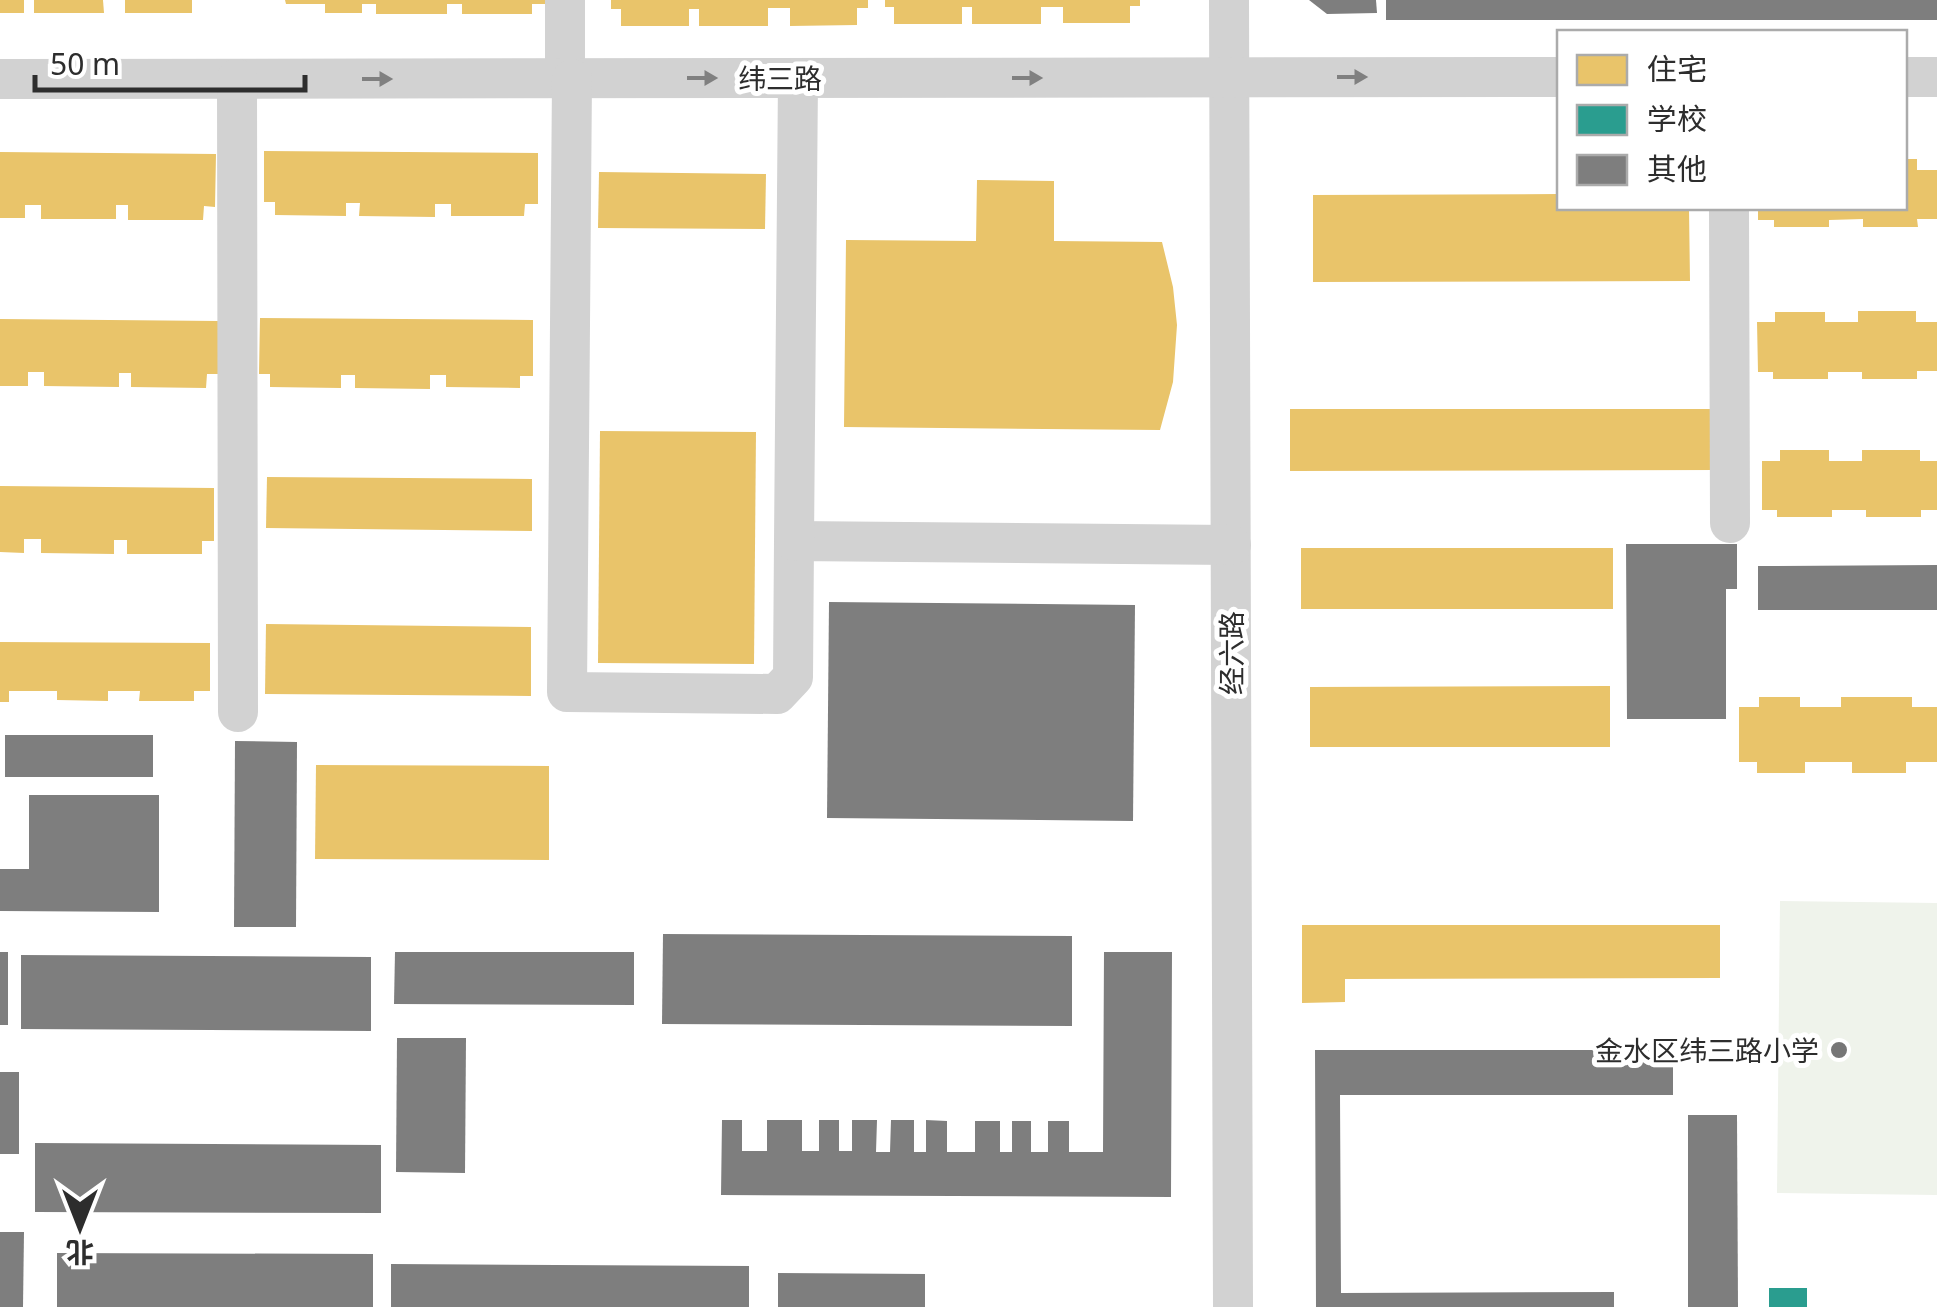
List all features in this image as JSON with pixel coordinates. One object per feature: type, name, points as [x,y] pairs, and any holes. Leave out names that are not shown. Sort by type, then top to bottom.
[{"type":"street","points":[[565,0],[569,79],[567,692],[777,694],[793,677],[798,78]]},
{"type":"street","name":"经六路","points":[[1230,0],[1233,1307]]},
{"type":"street","name":"纬三路","points":[[0,79],[1557,77]]},
{"type":"street","points":[[1907,77],[1937,77]]},
{"type":"street","points":[[237,79],[238,712]]},
{"type":"street","points":[[1729,210],[1730,523]]},
{"type":"street","points":[[794,541],[1231,546]]},
{"type":"shaded area","points":[[1780,901],[1937,903],[1937,1195],[1777,1193]]},
{"type":"building: 住宅","points":[[0,0],[24,0],[24,13],[0,13]]},
{"type":"building: 住宅","points":[[34,0],[103,0],[104,13],[34,13]]},
{"type":"building: 住宅","points":[[125,0],[192,0],[192,13],[125,13]]},
{"type":"building: 住宅","points":[[285,0],[547,0],[547,4],[532,4],[532,14],[462,14],[462,4],[447,4],[447,14],[376,14],[376,4],[362,4],[362,13],[325,13],[325,4],[286,4]]},
{"type":"building: 住宅","points":[[611,0],[868,0],[868,8],[857,8],[857,25],[790,26],[790,8],[768,8],[768,26],[699,26],[699,9],[689,9],[689,26],[621,26],[621,9],[611,9]]},
{"type":"building: 住宅","points":[[885,0],[1140,0],[1140,6],[1130,6],[1130,23],[1063,23],[1063,7],[1041,7],[1041,24],[972,24],[972,7],[962,7],[962,24],[894,24],[894,7],[885,7]]},
{"type":"building: 住宅","points":[[264,151],[538,153],[538,204],[525,204],[524,216],[451,216],[451,204],[435,204],[435,217],[359,216],[360,203],[346,203],[346,216],[275,215],[275,202],[264,202]]},
{"type":"building: 住宅","points":[[0,152],[216,154],[215,207],[204,206],[203,220],[128,220],[128,205],[116,205],[116,219],[41,219],[41,205],[25,205],[25,218],[0,218]]},
{"type":"building: 住宅","points":[[1907,159],[1917,159],[1917,170],[1937,170],[1937,219],[1917,219],[1918,227],[1863,227],[1863,219],[1829,220],[1829,227],[1774,227],[1774,220],[1758,220],[1758,210],[1907,210]]},
{"type":"building: 住宅","points":[[599,172],[766,174],[765,229],[598,228]]},
{"type":"building: 住宅","points":[[977,180],[1054,181],[1054,241],[1162,242],[1177,325],[1173,382],[1160,430],[844,427],[846,240],[976,241]]},
{"type":"building: 住宅","points":[[1557,194],[1557,210],[1689,210],[1690,281],[1313,282],[1313,195]]},
{"type":"building: 住宅","points":[[1858,311],[1916,311],[1916,322],[1937,322],[1937,371],[1917,371],[1917,379],[1862,379],[1862,372],[1828,372],[1828,379],[1773,379],[1773,372],[1758,372],[1757,322],[1775,322],[1775,312],[1825,312],[1825,322],[1858,322]]},
{"type":"building: 住宅","points":[[260,318],[533,320],[533,376],[520,376],[520,388],[446,387],[446,375],[430,375],[430,389],[355,388],[355,375],[341,375],[341,388],[270,387],[270,374],[259,374]]},
{"type":"building: 住宅","points":[[0,319],[218,321],[218,374],[207,374],[206,388],[131,387],[131,373],[119,373],[119,387],[44,386],[44,372],[28,372],[28,386],[0,386]]},
{"type":"building: 住宅","points":[[1290,409],[1718,409],[1718,470],[1290,471]]},
{"type":"building: 住宅","points":[[600,431],[756,432],[754,664],[598,663]]},
{"type":"building: 住宅","points":[[1780,450],[1829,450],[1829,461],[1862,461],[1862,450],[1920,450],[1920,461],[1937,461],[1937,510],[1921,510],[1921,517],[1866,517],[1866,510],[1832,510],[1832,517],[1777,517],[1777,510],[1762,510],[1762,461],[1780,461]]},
{"type":"building: 住宅","points":[[267,477],[532,479],[532,531],[266,528]]},
{"type":"building: 住宅","points":[[0,486],[214,488],[214,541],[202,541],[202,554],[127,554],[127,540],[114,540],[114,554],[41,553],[41,539],[24,539],[24,553],[0,552]]},
{"type":"building: 住宅","points":[[1301,548],[1613,548],[1613,609],[1301,609]]},
{"type":"building: 住宅","points":[[266,624],[531,627],[531,696],[265,694]]},
{"type":"building: 住宅","points":[[0,642],[210,643],[210,691],[194,691],[194,701],[139,701],[140,691],[108,691],[108,701],[57,700],[57,691],[9,691],[9,702],[0,702]]},
{"type":"building: 住宅","points":[[1610,686],[1610,747],[1310,747],[1310,687]]},
{"type":"building: 住宅","points":[[1759,697],[1800,697],[1800,707],[1841,707],[1841,697],[1912,697],[1912,707],[1937,707],[1937,762],[1906,762],[1906,773],[1852,773],[1852,762],[1805,762],[1805,773],[1757,773],[1757,762],[1739,762],[1739,707],[1759,707]]},
{"type":"building: 住宅","points":[[316,765],[549,766],[549,860],[315,859]]},
{"type":"building: 住宅","points":[[1302,925],[1720,925],[1720,978],[1345,979],[1345,1002],[1302,1003]]},
{"type":"building: 学校","points":[[1769,1288],[1807,1288],[1807,1307],[1769,1307]]},
{"type":"building: 其他","points":[[1309,0],[1376,0],[1377,13],[1327,14]]},
{"type":"building: 其他","points":[[1386,0],[1937,0],[1937,20],[1386,20]]},
{"type":"building: 其他","points":[[1626,544],[1737,544],[1737,589],[1726,589],[1726,719],[1627,719]]},
{"type":"building: 其他","points":[[1937,565],[1937,610],[1758,610],[1758,566]]},
{"type":"building: 其他","points":[[829,602],[1135,605],[1133,821],[827,818]]},
{"type":"building: 其他","points":[[5,735],[153,735],[153,777],[5,777]]},
{"type":"building: 其他","points":[[235,741],[297,742],[296,927],[234,927]]},
{"type":"building: 其他","points":[[29,795],[159,795],[159,912],[0,911],[0,869],[29,869]]},
{"type":"building: 其他","points":[[663,934],[1072,936],[1072,1026],[662,1024]]},
{"type":"building: 其他","points":[[0,952],[8,952],[8,1025],[0,1025]]},
{"type":"building: 其他","points":[[395,952],[634,952],[634,1005],[394,1004]]},
{"type":"building: 其他","points":[[1104,952],[1172,952],[1171,1197],[721,1195],[722,1120],[742,1120],[742,1151],[767,1151],[767,1120],[802,1120],[802,1151],[819,1151],[819,1120],[839,1120],[839,1151],[852,1151],[852,1120],[877,1120],[876,1152],[890,1152],[891,1120],[914,1120],[914,1152],[926,1152],[926,1120],[947,1121],[947,1152],[975,1152],[975,1121],[1000,1121],[1000,1152],[1012,1152],[1012,1121],[1031,1121],[1031,1152],[1048,1152],[1048,1121],[1069,1121],[1069,1152],[1103,1152]]},
{"type":"building: 其他","points":[[21,955],[371,957],[371,1031],[21,1029]]},
{"type":"building: 其他","points":[[397,1038],[466,1038],[465,1173],[396,1172]]},
{"type":"building: 其他","points":[[1315,1050],[1673,1050],[1673,1095],[1340,1095],[1341,1293],[1614,1292],[1614,1307],[1316,1307]]},
{"type":"building: 其他","points":[[0,1072],[19,1072],[19,1154],[0,1154]]},
{"type":"building: 其他","points":[[1688,1115],[1737,1115],[1738,1307],[1688,1307]]},
{"type":"building: 其他","points":[[35,1143],[381,1145],[381,1213],[35,1212]]},
{"type":"building: 其他","points":[[0,1232],[24,1232],[23,1307],[0,1307]]},
{"type":"building: 其他","points":[[57,1253],[373,1254],[373,1307],[57,1307]]},
{"type":"building: 其他","points":[[391,1264],[749,1266],[749,1307],[391,1307]]},
{"type":"building: 其他","points":[[778,1273],[925,1274],[925,1307],[778,1307]]},
{"type":"place","name":"金水区纬三路小学","points":[[1839,1050]]}]
